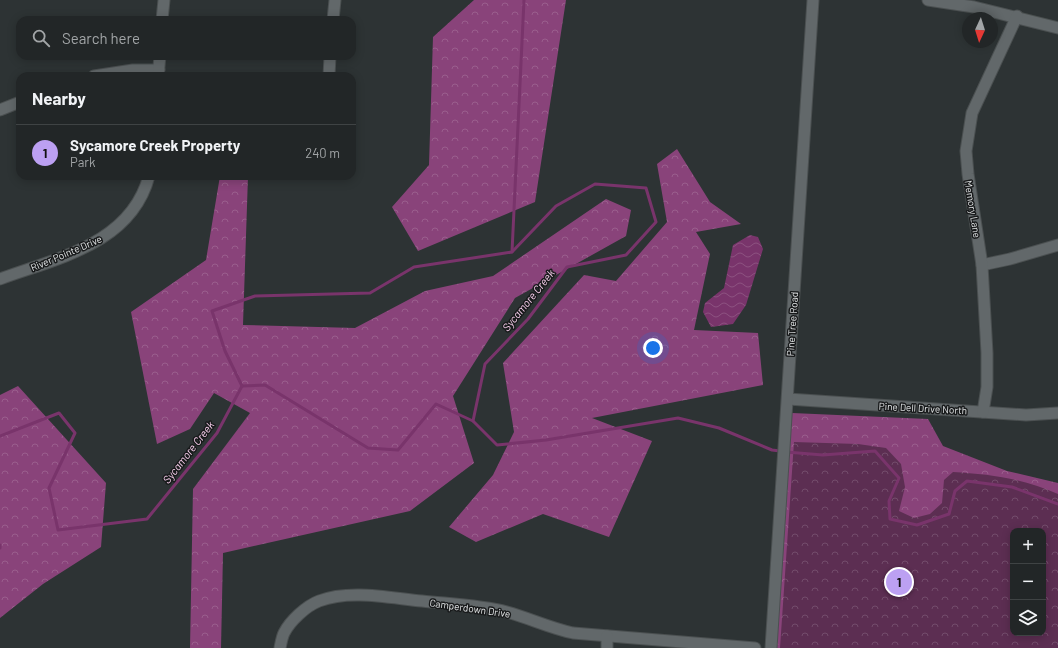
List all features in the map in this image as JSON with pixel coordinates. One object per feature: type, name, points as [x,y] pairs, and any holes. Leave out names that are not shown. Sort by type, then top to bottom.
[{"type":"street","points":[[162,16],[164,0]]},
{"type":"street","points":[[333,16],[335,0]]},
{"type":"street","name":"Pine Tree Road","points":[[771,648],[813,0]]},
{"type":"street","points":[[928,0],[1017,16],[1058,28]]},
{"type":"street","name":"Memory Lane","points":[[983,412],[986,387],[987,353],[982,264],[968,174],[966,151],[972,113],[1017,16]]},
{"type":"street","points":[[159,72],[160,60]]},
{"type":"street","points":[[329,72],[330,60]]},
{"type":"street","points":[[120,72],[133,70],[150,72]]},
{"type":"street","points":[[0,110],[16,104]]},
{"type":"street","name":"River Pointe Drive","points":[[0,279],[99,241],[124,222],[138,200],[147,180]]},
{"type":"street","points":[[982,264],[1010,259],[1058,245]]},
{"type":"street","name":"Pine Dell Drive North","points":[[788,400],[1026,415],[1058,412]]},
{"type":"street","name":"Camperdown Drive","points":[[280,648],[284,633],[299,614],[318,601],[342,596],[440,603],[505,611],[534,620],[557,630],[573,633],[755,648]]},
{"type":"street","points":[[607,636],[607,648]]},
{"type":"green space","points":[[474,0],[566,0],[535,202],[418,251],[392,207],[429,165],[433,37]]},
{"type":"green space","points":[[677,149],[710,202],[741,224],[696,232],[710,254],[694,330],[758,333],[763,385],[592,418],[652,441],[609,537],[543,514],[476,542],[449,527],[493,475],[514,432],[503,363],[584,275],[616,281],[667,222],[657,164]]},
{"type":"green space","points":[[219,180],[248,180],[243,325],[355,328],[425,291],[493,276],[606,199],[631,210],[626,236],[515,298],[453,396],[474,463],[410,511],[223,553],[221,648],[190,648],[193,489],[250,413],[214,393],[190,429],[157,444],[131,312],[206,260]]},
{"type":"green space","points":[[18,386],[106,483],[101,547],[43,584],[0,618],[0,395]]},
{"type":"green space","points":[[792,413],[928,419],[943,446],[1007,471],[1058,483],[1058,648],[776,648]]},
{"type":"green space","points":[[794,442],[858,444],[886,448],[901,464],[905,487],[899,511],[914,518],[930,514],[942,503],[944,480],[953,472],[1007,478],[1058,494],[1058,648],[780,648]]},
{"type":"water","points":[[750,235],[758,237],[763,249],[746,305],[733,324],[711,327],[703,312],[705,303],[724,288],[733,245]]},
{"type":"waterway","points":[[512,252],[524,0]]},
{"type":"waterway","name":"Sycamore Creek","points":[[0,436],[59,413],[75,433],[49,488],[58,530],[147,519],[217,433],[242,386],[225,351],[212,311],[255,296],[370,293],[414,267],[512,252],[556,206],[595,184],[646,188],[656,222],[626,255],[567,267],[528,319],[485,364],[473,421],[497,445],[546,440],[678,418],[719,428],[772,450],[780,451]]},
{"type":"waterway","points":[[242,386],[265,385],[368,448],[398,450],[436,404],[473,421]]},
{"type":"waterway","name":"Sycamore Creek","points":[[786,452],[823,455],[875,451],[899,478],[889,501],[890,519],[917,525],[949,514],[955,491],[967,481],[1012,487],[1058,504]]},
{"type":"place","name":"Sycamore Creek Property","points":[[899,582]]}]
